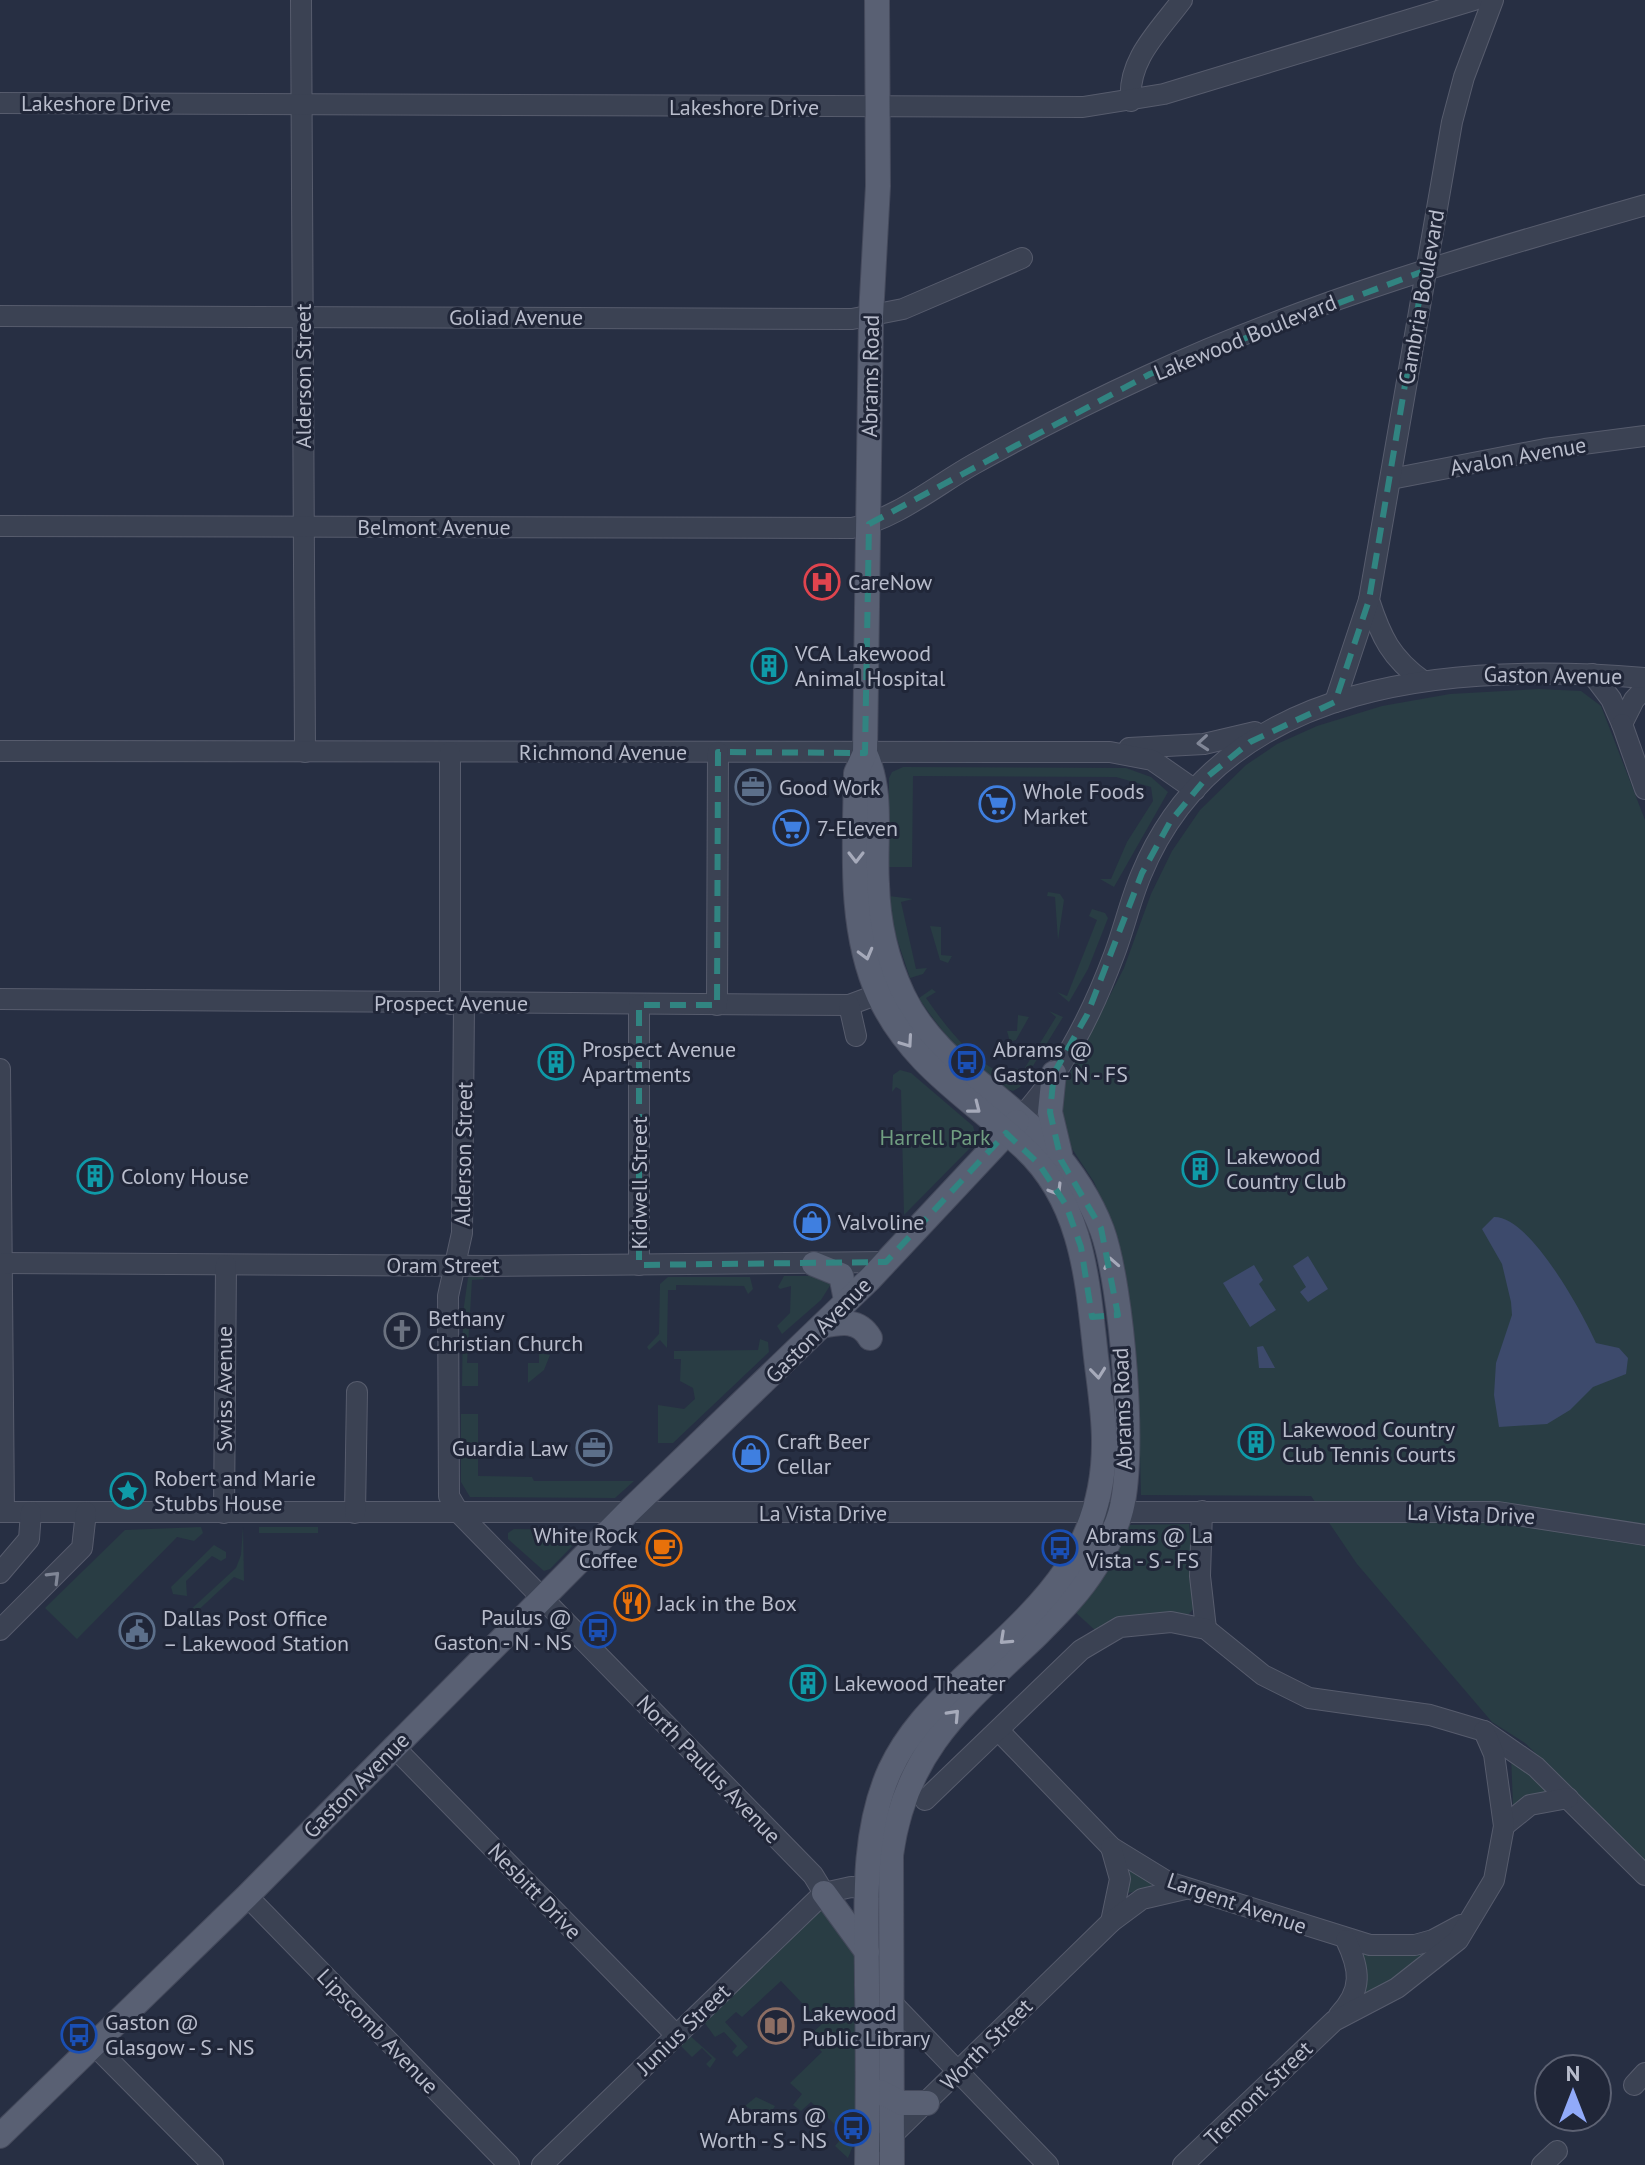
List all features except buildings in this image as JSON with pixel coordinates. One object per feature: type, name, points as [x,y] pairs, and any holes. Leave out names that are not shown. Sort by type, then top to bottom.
[{"type":"main road","name":"Abrams Road","points":[[865,2163],[867,1952],[880,1888],[910,1780],[930,1743],[959,1708],[1070,1603],[1097,1563],[1121,1512],[1127,1421],[1118,1315],[1101,1228],[1086,1195],[1061,1160],[920,1060],[857,913],[856,773],[865,753],[871,316],[878,108],[877,0]]},
{"type":"main road","points":[[1054,1073],[1050,1112],[1061,1160]]},
{"type":"main road","name":"Abrams Road","points":[[892,2165],[892,2003],[880,1888],[871,1836],[880,1796],[892,1766],[920,1720],[1059,1584],[1095,1513],[1104,1446],[1084,1260],[1070,1215],[1014,1125]]},
{"type":"main road","name":"Gaston Avenue","points":[[0,2136],[247,1896],[627,1513],[822,1326],[1014,1125]]},
{"type":"main road","points":[[814,1264],[841,1275],[846,1300]]},
{"type":"main road","points":[[1092,1317],[1118,1315]]},
{"type":"main road","points":[[822,1326],[850,1323],[864,1329],[870,1338]]},
{"type":"main road","points":[[892,1845],[886,1826],[893,1791],[919,1739],[920,1720]]},
{"type":"main road","points":[[824,1893],[867,1952]]},
{"type":"main road","points":[[867,2079],[892,2099],[927,2103]]},
{"type":"street","name":"Alderson Street","points":[[301,0],[305,752]]},
{"type":"street","points":[[1131,101],[1129,82],[1136,63],[1182,0]]},
{"type":"street","name":"Lakeshore Drive","points":[[0,103],[1021,109],[1131,101],[1164,94],[1474,0]]},
{"type":"street","name":"Cambria Boulevard","points":[[1335,702],[1369,600],[1424,271],[1456,107],[1493,0]]},
{"type":"street","name":"Lakewood Boulevard","points":[[869,524],[1068,414],[1150,374],[1296,315],[1424,271],[1645,205]]},
{"type":"street","name":"Goliad Avenue","points":[[0,316],[852,319],[903,309],[1022,258]]},
{"type":"street","name":"Avalon Avenue","points":[[1391,479],[1545,449],[1645,436]]},
{"type":"street","name":"Belmont Avenue","points":[[0,526],[757,529],[869,524]]},
{"type":"street","points":[[1369,600],[1387,648],[1423,681]]},
{"type":"street","name":"Gaston Avenue","points":[[1014,1125],[1054,1073],[1101,984],[1153,850],[1195,790],[1229,757],[1279,725],[1335,702],[1423,681],[1512,671],[1645,678]]},
{"type":"street","points":[[1592,674],[1611,699],[1645,789]]},
{"type":"street","points":[[1622,724],[1634,700],[1645,688]]},
{"type":"street","points":[[1110,752],[1136,746],[1225,741],[1279,725]]},
{"type":"street","name":"Richmond Avenue","points":[[0,751],[1110,752],[1152,760],[1195,790]]},
{"type":"street","name":"Alderson Street","points":[[450,752],[462,1233],[448,1296],[447,1489],[459,1513],[544,1600]]},
{"type":"street","points":[[717,1005],[718,752]]},
{"type":"street","name":"Prospect Avenue","points":[[0,999],[849,1005],[889,990]]},
{"type":"street","name":"Kidwell Street","points":[[639,1005],[639,1265]]},
{"type":"street","points":[[849,1005],[856,1036]]},
{"type":"street","points":[[0,1069],[2,1512]]},
{"type":"street","name":"Oram Street","points":[[1,1263],[454,1266],[886,1262]]},
{"type":"street","name":"Swiss Avenue","points":[[224,1513],[226,1265]]},
{"type":"street","points":[[355,1513],[357,1392]]},
{"type":"street","points":[[1202,1511],[1200,1576],[1206,1629]]},
{"type":"street","name":"La Vista Drive","points":[[2,1512],[1498,1512],[1542,1516],[1645,1535]]},
{"type":"street","points":[[0,1573],[29,1539],[31,1512]]},
{"type":"street","points":[[0,1630],[82,1548],[86,1538],[86,1512]]},
{"type":"street","name":"North Paulus Avenue","points":[[544,1600],[813,1875],[824,1893]]},
{"type":"street","points":[[925,1800],[1081,1650],[1105,1633],[1153,1621],[1206,1629],[1263,1675],[1309,1698],[1430,1715],[1484,1731],[1521,1754],[1645,1875]]},
{"type":"street","name":"Largent Avenue","points":[[999,1731],[1111,1847],[1147,1872],[1185,1889],[1346,1940],[1390,1947],[1415,1945],[1449,1933],[1474,1915]]},
{"type":"street","name":"Tremont Street","points":[[1334,2021],[1423,1970],[1458,1940],[1494,1880],[1504,1826],[1494,1754],[1484,1731]]},
{"type":"street","name":"Nesbitt Drive","points":[[393,1746],[676,2035]]},
{"type":"street","points":[[1504,1826],[1530,1805],[1568,1798]]},
{"type":"street","points":[[1111,1847],[1120,1879],[1111,1922]]},
{"type":"street","points":[[824,1893],[880,1888]]},
{"type":"street","name":"Worth Street","points":[[865,2163],[1111,1922],[1142,1899],[1185,1889]]},
{"type":"street","name":"Junius Street","points":[[542,2165],[824,1893]]},
{"type":"street","name":"Lipscomb Avenue","points":[[247,1896],[509,2165]]},
{"type":"street","name":"Tremont Street","points":[[1183,2165],[1334,2021],[1357,1989],[1356,1961],[1346,1940]]},
{"type":"street","points":[[892,2003],[956,2073],[1048,2165]]},
{"type":"street","points":[[94,2045],[213,2165]]},
{"type":"highlighted area","points":[[1424,271],[1369,600],[1335,702],[1250,742],[1207,777],[1170,822],[1142,873],[1087,1015],[1054,1073],[1050,1112],[1061,1160],[1101,1228],[1118,1315],[1092,1317],[1081,1247],[1066,1205],[1039,1164],[1006,1133],[886,1262],[639,1265],[639,1005],[717,1005],[718,752],[865,753],[869,524],[1150,374]]},
{"type":"green space","points":[[1539,689],[1581,691],[1601,706],[1645,820],[1645,1861],[1525,1743],[1492,1722],[1357,1564],[1311,1496],[1141,1495],[1139,1416],[1117,1237],[1094,1182],[1061,1132],[1060,1092],[1124,968],[1151,894],[1172,851],[1200,810],[1246,765],[1277,744],[1317,726],[1382,706],[1450,694]]},
{"type":"green space","points":[[903,767],[1126,768],[1151,777],[1168,792],[1114,887],[1100,879],[1111,879],[1127,842],[1153,801],[1151,787],[1116,777],[913,776],[912,867],[889,867],[889,778],[892,772]]},
{"type":"green space","points":[[1048,892],[1060,894],[1064,900],[1058,940],[1055,897],[1047,896]]},
{"type":"green space","points":[[889,896],[913,899],[901,902],[916,969],[927,968],[923,974],[910,978],[892,924]]},
{"type":"green space","points":[[1092,909],[1105,913],[1108,918],[1088,969],[1069,1002],[1057,992],[1067,996],[1097,920],[1089,916]]},
{"type":"green space","points":[[930,926],[941,927],[941,955],[952,956],[948,963],[940,960]]},
{"type":"green space","points":[[932,989],[936,992],[926,998],[952,1032],[972,1053],[1008,1076],[1015,1068],[1023,1071],[1056,1017],[1049,1011],[1063,1017],[1020,1087],[1013,1091],[1000,1086],[974,1065],[936,1023],[919,998]]},
{"type":"green space","points":[[1018,1015],[1029,1017],[1016,1040],[1010,1042],[1007,1031],[1017,1031]]},
{"type":"green space","name":"Harrell Park","points":[[900,1070],[911,1073],[973,1126],[976,1136],[972,1146],[904,1215],[901,1090],[896,1087],[892,1092],[893,1075]]},
{"type":"green space","points":[[483,1275],[484,1279],[472,1280],[467,1363],[478,1363],[478,1386],[462,1386],[463,1313],[468,1278]]},
{"type":"green space","points":[[784,1276],[824,1276],[831,1284],[821,1300],[782,1334],[777,1326],[790,1313],[791,1286],[778,1287]]},
{"type":"green space","points":[[668,1277],[750,1277],[753,1289],[748,1294],[744,1286],[676,1285],[676,1290],[668,1290],[667,1348],[660,1340],[649,1350],[647,1347],[659,1334],[660,1284]]},
{"type":"green space","points":[[760,1339],[768,1342],[769,1352],[673,1443],[658,1443],[658,1405],[684,1409],[695,1399],[693,1388],[680,1381],[681,1359],[674,1359],[674,1351],[758,1350]]},
{"type":"green space","points":[[539,1353],[550,1355],[544,1370],[528,1383],[528,1363],[539,1363]]},
{"type":"green space","points":[[461,1414],[478,1414],[478,1476],[532,1477],[534,1481],[634,1481],[615,1498],[470,1497],[461,1482]]},
{"type":"green space","points":[[1189,1524],[1195,1607],[1189,1614],[1096,1631],[1074,1611],[1127,1525]]},
{"type":"green space","points":[[201,1527],[203,1533],[194,1541],[177,1537],[77,1639],[45,1608],[125,1530]]},
{"type":"green space","points":[[243,1527],[244,1581],[234,1577],[180,1627],[176,1623],[236,1568],[241,1555]]},
{"type":"green space","points":[[259,1527],[318,1527],[318,1533],[259,1533]]},
{"type":"green space","points":[[514,1529],[575,1530],[582,1536],[550,1569],[544,1571],[508,1539],[508,1533]]},
{"type":"green space","points":[[214,1545],[226,1552],[226,1558],[221,1561],[212,1556],[186,1581],[187,1596],[173,1594],[171,1587]]},
{"type":"green space","points":[[1511,1755],[1552,1792],[1513,1805]]},
{"type":"green space","points":[[1130,1870],[1151,1882],[1151,1888],[1128,1893],[1126,1878]]},
{"type":"green space","points":[[821,1909],[854,1946],[856,2138],[848,2158],[835,2146],[845,2134],[811,2102],[801,2111],[793,2105],[802,2094],[790,2083],[822,2052],[808,2037],[822,2024],[781,1981],[742,2017],[736,2012],[725,2022],[748,2047],[737,2057],[732,2052],[737,2046],[724,2032],[715,2037],[704,2022]]},
{"type":"green space","points":[[1424,1950],[1432,1954],[1364,1998],[1367,1975],[1362,1953]]},
{"type":"green space","points":[[689,2035],[716,2059],[710,2068],[706,2064],[712,2058],[702,2048],[692,2057],[679,2044]]},
{"type":"green space","points":[[756,2097],[775,2106],[768,2118],[745,2106]]},
{"type":"water","points":[[1494,1217],[1508,1221],[1538,1248],[1567,1289],[1596,1343],[1619,1348],[1628,1358],[1626,1374],[1593,1387],[1570,1410],[1547,1424],[1499,1427],[1494,1395],[1496,1363],[1512,1315],[1502,1264],[1482,1229]]},
{"type":"water","points":[[1308,1256],[1328,1289],[1308,1302],[1300,1292],[1306,1287],[1293,1266]]},
{"type":"water","points":[[1254,1265],[1263,1280],[1259,1284],[1276,1310],[1250,1327],[1223,1283]]},
{"type":"water","points":[[1263,1346],[1275,1368],[1259,1368],[1257,1347]]},
{"type":"place","name":"CareNow","points":[[822,582]]},
{"type":"place","name":"VCA Lakewood Animal Hospital","points":[[769,666]]},
{"type":"place","name":"Good Work","points":[[753,787]]},
{"type":"place","name":"Whole Foods Market","points":[[997,804]]},
{"type":"place","name":"7-Eleven","points":[[791,828]]},
{"type":"place","name":"Prospect Avenue Apartments","points":[[556,1062]]},
{"type":"place","name":"Abrams @ Gaston - N - FS","points":[[967,1062]]},
{"type":"place","name":"Lakewood Country Club","points":[[1200,1169]]},
{"type":"place","name":"Colony House","points":[[95,1176]]},
{"type":"place","name":"Valvoline","points":[[812,1222]]},
{"type":"place","name":"Bethany Christian Church","points":[[402,1331]]},
{"type":"place","name":"Lakewood Country Club Tennis Courts","points":[[1256,1442]]},
{"type":"place","name":"Guardia Law","points":[[594,1448]]},
{"type":"place","name":"Craft Beer Cellar","points":[[751,1454]]},
{"type":"place","name":"Robert and Marie Stubbs House","points":[[128,1491]]},
{"type":"place","name":"White Rock Coffee","points":[[664,1548]]},
{"type":"place","name":"Abrams @ La Vista - S - FS","points":[[1060,1548]]},
{"type":"place","name":"Jack in the Box","points":[[632,1603]]},
{"type":"place","name":"Paulus @ Gaston - N - NS","points":[[598,1630]]},
{"type":"place","name":"Dallas Post Office – Lakewood Station","points":[[137,1631]]},
{"type":"place","name":"Lakewood Theater","points":[[808,1683]]},
{"type":"place","name":"Lakewood Public Library","points":[[776,2026]]},
{"type":"place","name":"Gaston @ Glasgow - S - NS","points":[[79,2035]]},
{"type":"place","name":"Abrams @ Worth - S - NS","points":[[853,2128]]}]
